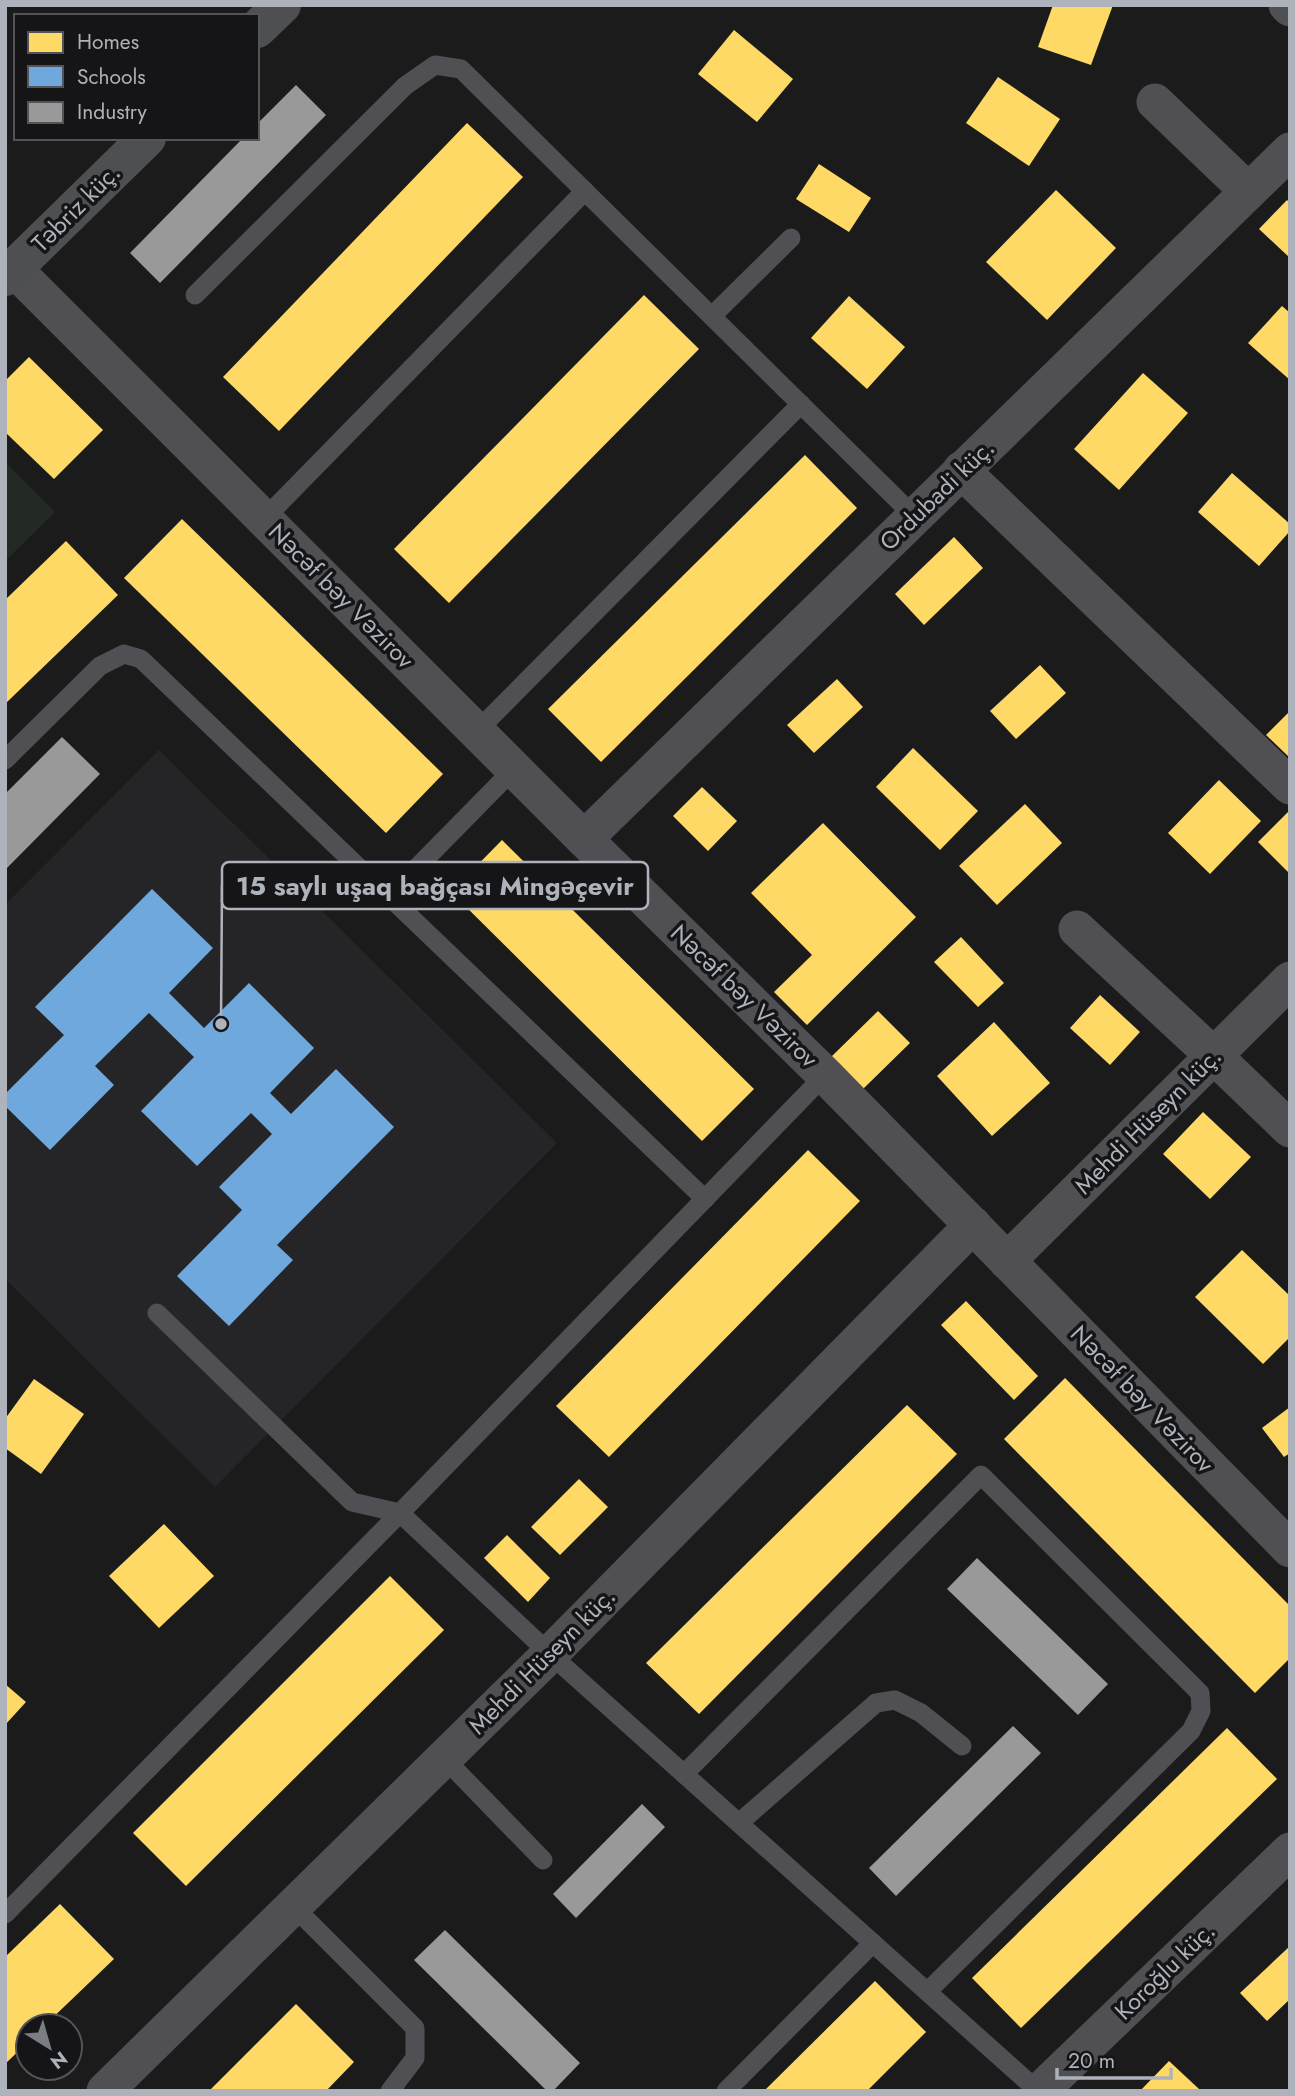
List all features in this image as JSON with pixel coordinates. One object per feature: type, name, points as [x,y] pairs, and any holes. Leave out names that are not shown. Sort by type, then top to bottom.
[{"type":"main road","points":[[259,27],[282,5]]},
{"type":"main road","name":"Təbriz küç.","points":[[10,273],[145,140]]},
{"type":"street","points":[[1155,102],[1248,191]]},
{"type":"street","name":"Ordubadi küç.","points":[[584,839],[1290,151]]},
{"type":"street","name":"Nəcəf bəy Vəzirov","points":[[10,273],[264,519],[825,1075],[1290,1549]]},
{"type":"street","points":[[961,470],[1290,786]]},
{"type":"street","points":[[1077,929],[1290,1129]]},
{"type":"street","name":"Mehdi Hüseyn küç.","points":[[1007,1261],[1290,980]]},
{"type":"street","name":"Mehdi Hüseyn küç.","points":[[105,2091],[551,1654],[973,1225]]},
{"type":"street","name":"Koroğlu küç.","points":[[1039,2091],[1290,1851]]},
{"type":"lane","points":[[195,295],[405,86],[435,65],[461,69],[915,517]]},
{"type":"lane","points":[[264,519],[585,191]]},
{"type":"lane","points":[[712,316],[791,238]]},
{"type":"lane","points":[[476,732],[801,404]]},
{"type":"lane","points":[[5,760],[100,666],[124,654],[141,659],[705,1199]]},
{"type":"lane","points":[[389,897],[514,769]]},
{"type":"lane","points":[[5,1913],[400,1513],[825,1075]]},
{"type":"lane","points":[[157,1313],[352,1502],[400,1513],[551,1654],[1039,2091]]},
{"type":"lane","points":[[684,1774],[981,1475],[1200,1693],[1201,1711],[1191,1731],[928,1991]]},
{"type":"lane","points":[[739,1823],[876,1703],[895,1700],[904,1704],[921,1713],[962,1746]]},
{"type":"lane","points":[[444,1759],[543,1860]]},
{"type":"lane","points":[[294,1907],[415,2028],[415,2058],[390,2091]]},
{"type":"lane","points":[[726,2091],[873,1943]]},
{"type":"shaded area","points":[[5,462],[55,512],[5,561]]},
{"type":"shaded area","points":[[159,750],[557,1143],[215,1487],[5,1279],[5,905]]},
{"type":"building: Homes","points":[[1053,5],[1113,5],[1091,65],[1038,47]]},
{"type":"building: Homes","points":[[734,30],[793,79],[757,122],[698,74]]},
{"type":"building: Homes","points":[[998,77],[1060,119],[1029,166],[966,123]]},
{"type":"building: Homes","points":[[467,123],[523,177],[279,431],[223,377]]},
{"type":"building: Homes","points":[[819,164],[871,198],[849,232],[796,199]]},
{"type":"building: Homes","points":[[1056,190],[1116,248],[1047,320],[986,262]]},
{"type":"building: Homes","points":[[1287,200],[1290,203],[1290,258],[1259,229]]},
{"type":"building: Homes","points":[[644,295],[699,349],[449,603],[394,549]]},
{"type":"building: Homes","points":[[849,296],[905,347],[867,389],[811,338]]},
{"type":"building: Homes","points":[[1282,306],[1290,313],[1290,380],[1248,343]]},
{"type":"building: Homes","points":[[29,357],[103,430],[54,479],[5,432],[5,381]]},
{"type":"building: Homes","points":[[1143,373],[1188,413],[1119,490],[1074,449]]},
{"type":"building: Homes","points":[[805,455],[857,508],[601,762],[548,709]]},
{"type":"building: Homes","points":[[1232,473],[1290,524],[1290,531],[1259,566],[1198,512]]},
{"type":"building: Homes","points":[[182,519],[443,774],[386,833],[124,578]]},
{"type":"building: Homes","points":[[954,537],[983,568],[924,625],[895,594]]},
{"type":"building: Homes","points":[[66,541],[118,595],[5,704],[5,600]]},
{"type":"building: Homes","points":[[1040,665],[1066,693],[1016,739],[990,711]]},
{"type":"building: Homes","points":[[837,679],[863,707],[814,753],[787,725]]},
{"type":"building: Homes","points":[[1290,711],[1290,758],[1266,735]]},
{"type":"building: Homes","points":[[913,748],[978,811],[940,850],[876,787]]},
{"type":"building: Homes","points":[[1219,780],[1261,821],[1210,874],[1168,833]]},
{"type":"building: Homes","points":[[702,787],[737,821],[708,851],[673,816]]},
{"type":"building: Homes","points":[[1025,804],[1062,843],[997,905],[959,866]]},
{"type":"building: Homes","points":[[1290,810],[1290,874],[1258,842]]},
{"type":"building: Homes","points":[[823,823],[916,917],[807,1025],[774,992],[812,955],[751,893]]},
{"type":"building: Homes","points":[[502,840],[754,1089],[702,1141],[451,892]]},
{"type":"building: Homes","points":[[961,937],[1004,983],[978,1007],[934,962]]},
{"type":"building: Homes","points":[[1100,995],[1140,1032],[1110,1065],[1070,1028]]},
{"type":"building: Homes","points":[[878,1011],[910,1043],[863,1089],[831,1057]]},
{"type":"building: Homes","points":[[994,1022],[1050,1083],[992,1136],[937,1076]]},
{"type":"building: Homes","points":[[1203,1112],[1251,1157],[1210,1199],[1163,1154]]},
{"type":"building: Homes","points":[[808,1150],[860,1201],[609,1457],[556,1406]]},
{"type":"building: Homes","points":[[1242,1250],[1290,1296],[1290,1337],[1263,1364],[1195,1297]]},
{"type":"building: Homes","points":[[966,1301],[1038,1376],[1014,1400],[941,1325]]},
{"type":"building: Homes","points":[[1065,1378],[1290,1606],[1290,1658],[1255,1693],[1004,1439]]},
{"type":"building: Homes","points":[[34,1379],[84,1414],[41,1474],[5,1448],[5,1419]]},
{"type":"building: Homes","points":[[907,1405],[957,1454],[699,1714],[646,1663]]},
{"type":"building: Homes","points":[[1290,1407],[1290,1453],[1284,1457],[1262,1428]]},
{"type":"building: Homes","points":[[579,1479],[608,1507],[560,1555],[531,1527]]},
{"type":"building: Homes","points":[[164,1524],[214,1576],[159,1628],[109,1576]]},
{"type":"building: Homes","points":[[507,1535],[550,1578],[528,1602],[484,1558]]},
{"type":"building: Homes","points":[[390,1576],[444,1630],[186,1886],[133,1833]]},
{"type":"building: Homes","points":[[5,1684],[26,1702],[5,1725]]},
{"type":"building: Homes","points":[[1227,1728],[1277,1779],[1021,2028],[972,1978]]},
{"type":"building: Homes","points":[[60,1904],[114,1959],[59,2012],[14,2012],[14,2055],[5,2064],[5,1957]]},
{"type":"building: Homes","points":[[1290,1946],[1290,1999],[1267,2021],[1240,1993]]},
{"type":"building: Homes","points":[[875,1981],[926,2032],[867,2091],[764,2091]]},
{"type":"building: Homes","points":[[296,2004],[354,2062],[326,2091],[209,2091]]},
{"type":"building: Homes","points":[[1169,2061],[1199,2089],[1140,2091]]},
{"type":"building: Schools","points":[[152,889],[213,948],[169,993],[204,1028],[249,983],[314,1048],[270,1093],[291,1114],[336,1069],[394,1127],[277,1245],[293,1260],[229,1326],[177,1276],[242,1210],[219,1187],[272,1134],[251,1113],[197,1166],[141,1111],[194,1057],[149,1013],[95,1066],[114,1085],[50,1150],[5,1106],[5,1094],[64,1035],[35,1007]]},
{"type":"building: Industry","points":[[296,85],[326,115],[160,283],[130,253],[241,140],[259,140],[259,122]]},
{"type":"building: Industry","points":[[62,737],[100,774],[5,870],[5,794]]},
{"type":"building: Industry","points":[[977,1558],[1108,1684],[1078,1715],[947,1589]]},
{"type":"building: Industry","points":[[1013,1726],[1041,1753],[896,1896],[869,1868]]},
{"type":"building: Industry","points":[[642,1804],[665,1827],[576,1918],[553,1894]]},
{"type":"building: Industry","points":[[445,1930],[580,2063],[553,2091],[547,2091],[414,1960]]},
{"type":"place","name":"15 saylı uşaq bağçası Mingəçevir","points":[[221,1024]]}]
